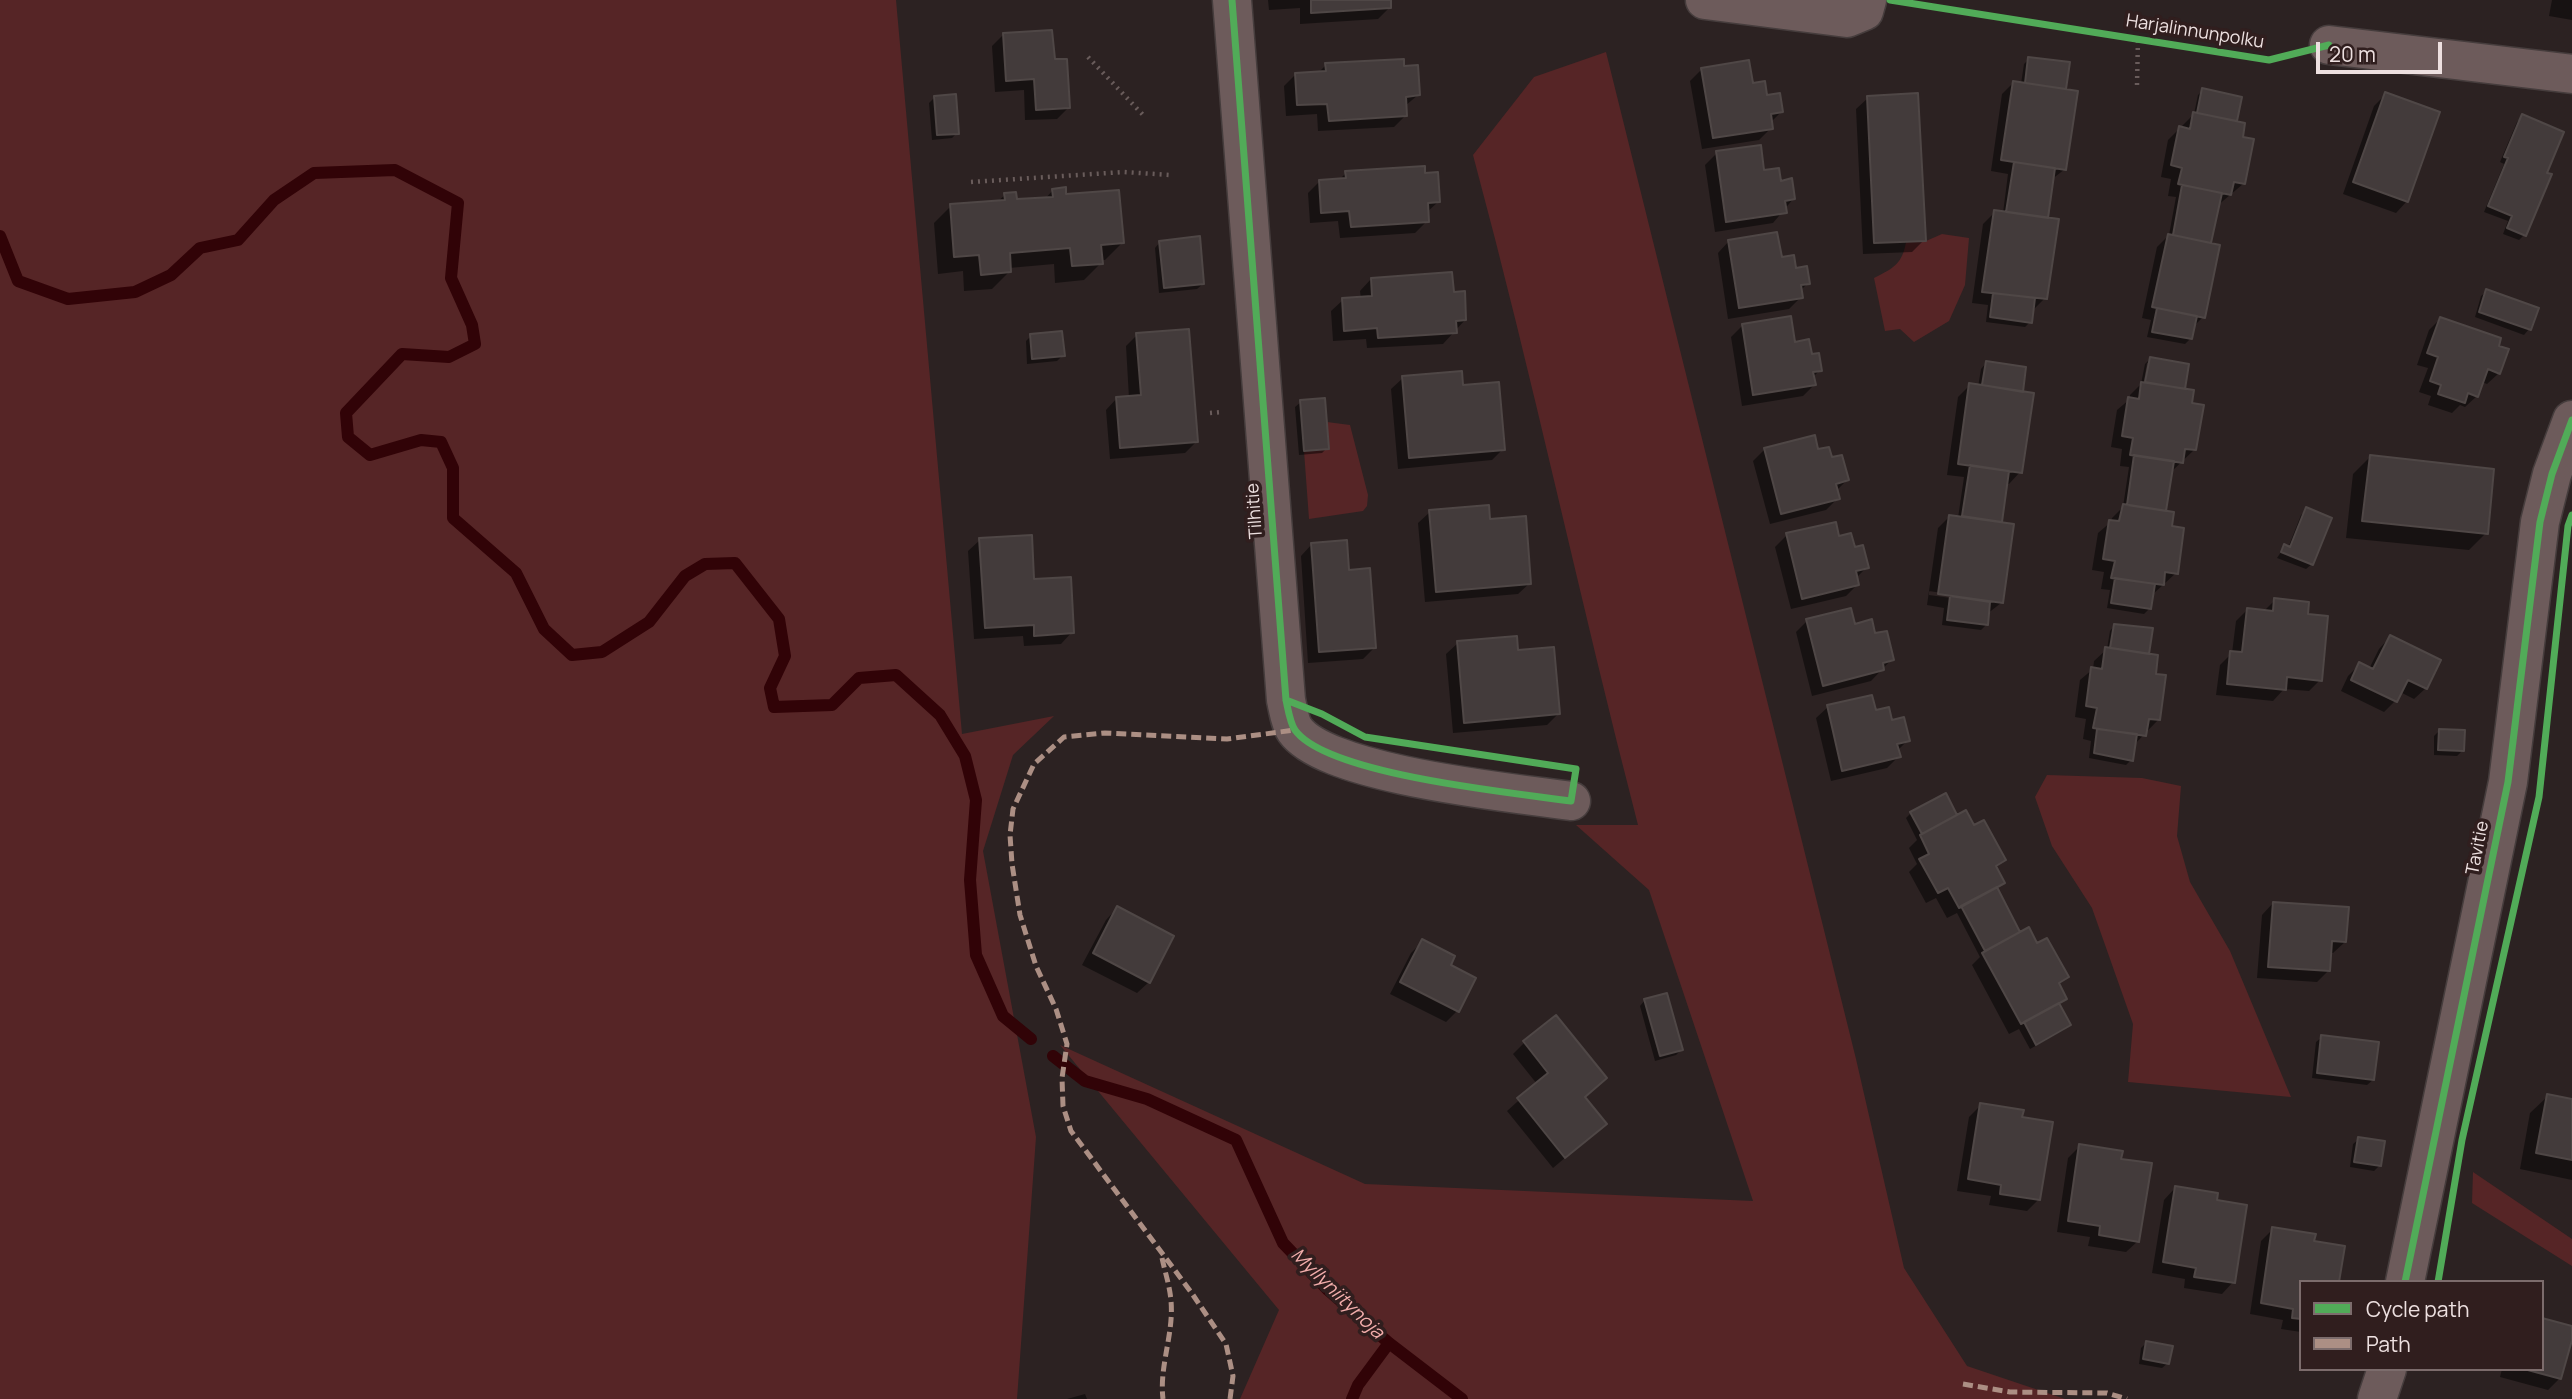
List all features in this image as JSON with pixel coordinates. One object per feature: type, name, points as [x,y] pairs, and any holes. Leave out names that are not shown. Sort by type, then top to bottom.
[{"type":"street","name":"Tilhitie","points":[[1232,0],[1286,700],[1296,730],[1320,750],[1408,777],[1571,801]]},
{"type":"street","points":[[1705,0],[1847,18],[1864,11],[1867,0]]},
{"type":"street","points":[[2329,45],[2572,74]]},
{"type":"street","name":"Tavitie","points":[[2404,1280],[2508,782],[2540,522],[2552,474],[2572,423]]},
{"type":"street","points":[[2377,1399],[2386,1371]]},
{"type":"path","points":[[2137,85],[2138,38]]},
{"type":"path","points":[[1088,57],[1145,117]]},
{"type":"path","points":[[971,182],[1124,172],[1170,175]]},
{"type":"shaded area","points":[[0,0],[896,0],[962,734],[1054,716],[1013,755],[983,851],[1036,1137],[1017,1399],[0,1399]]},
{"type":"shaded area","points":[[1606,52],[1856,1059],[1904,1268],[1967,1366],[2065,1399],[1240,1399],[1279,1310],[1060,1045],[1365,1184],[1753,1201],[1649,890],[1576,825],[1638,825],[1473,155],[1534,77]]},
{"type":"shaded area","points":[[1942,234],[1969,238],[1965,285],[1949,321],[1914,342],[1900,329],[1885,331],[1874,278],[1896,264],[1902,256],[1906,242],[1926,241]]},
{"type":"shaded area","points":[[1327,422],[1350,425],[1368,495],[1367,506],[1363,511],[1309,519],[1304,451],[1329,449]]},
{"type":"shaded area","points":[[2047,775],[2142,778],[2181,786],[2177,836],[2190,882],[2230,951],[2291,1097],[2128,1082],[2133,1024],[2092,908],[2052,846],[2035,797]]},
{"type":"shaded area","points":[[2473,1172],[2572,1239],[2572,1266],[2472,1203]]},
{"type":"building","points":[[1311,0],[1391,0],[1391,8],[1311,13]]},
{"type":"building","points":[[1052,30],[1055,59],[1067,59],[1070,108],[1036,110],[1034,79],[1006,81],[1003,33]]},
{"type":"building","points":[[2028,57],[2070,62],[2066,89],[2025,83]]},
{"type":"building","points":[[1404,59],[1404,66],[1418,65],[1420,95],[1406,97],[1407,116],[1329,121],[1327,104],[1297,105],[1295,73],[1326,71],[1325,63]]},
{"type":"building","points":[[1749,60],[1753,83],[1765,81],[1767,95],[1780,93],[1783,112],[1771,114],[1773,129],[1713,138],[1701,68]]},
{"type":"building","points":[[2013,81],[2078,91],[2066,170],[2001,160]]},
{"type":"building","points":[[2202,88],[2242,97],[2237,121],[2197,113]]},
{"type":"building","points":[[2385,92],[2440,112],[2408,202],[2353,182]]},
{"type":"building","points":[[1918,93],[1926,241],[1874,243],[1867,96]]},
{"type":"building","points":[[956,94],[959,134],[937,135],[934,96]]},
{"type":"building","points":[[2193,112],[2245,123],[2243,137],[2254,139],[2245,184],[2234,182],[2231,195],[2178,184],[2182,168],[2171,165],[2179,126],[2190,129]]},
{"type":"building","points":[[2522,114],[2564,132],[2547,173],[2552,174],[2526,236],[2507,228],[2512,216],[2488,206],[2508,158],[2504,157]]},
{"type":"building","points":[[1761,145],[1764,170],[1779,168],[1781,181],[1792,178],[1795,199],[1785,201],[1787,213],[1726,222],[1716,151]]},
{"type":"building","points":[[2014,162],[2055,168],[2048,218],[2006,212]]},
{"type":"building","points":[[1425,166],[1425,173],[1438,172],[1440,202],[1428,203],[1429,222],[1351,227],[1349,211],[1321,213],[1319,180],[1346,178],[1345,171]]},
{"type":"building","points":[[2182,185],[2222,193],[2211,243],[2173,235]]},
{"type":"building","points":[[1066,187],[1066,194],[1119,190],[1124,243],[1101,245],[1103,264],[1072,266],[1070,248],[1010,253],[1011,272],[981,275],[979,255],[954,257],[950,204],[1005,200],[1004,193],[1016,192],[1017,199],[1053,197],[1052,189]]},
{"type":"building","points":[[1994,210],[2059,219],[2047,299],[1982,292]]},
{"type":"building","points":[[1777,232],[1782,257],[1794,255],[1796,268],[1807,266],[1810,284],[1801,285],[1803,298],[1739,308],[1728,240]]},
{"type":"building","points":[[2168,234],[2220,245],[2205,318],[2152,307]]},
{"type":"building","points":[[1200,236],[1204,284],[1164,288],[1159,241]]},
{"type":"building","points":[[1452,272],[1454,292],[1465,291],[1466,320],[1456,321],[1457,333],[1378,338],[1377,328],[1344,331],[1342,298],[1372,296],[1371,278]]},
{"type":"building","points":[[2486,289],[2539,308],[2531,330],[2479,312]]},
{"type":"building","points":[[1993,293],[2035,298],[2032,323],[1990,317]]},
{"type":"building","points":[[2157,308],[2197,316],[2192,339],[2152,332]]},
{"type":"building","points":[[1791,316],[1795,342],[1809,339],[1812,354],[1819,353],[1822,371],[1813,372],[1816,385],[1753,395],[1742,324]]},
{"type":"building","points":[[2440,317],[2501,338],[2499,346],[2509,349],[2500,374],[2488,369],[2478,397],[2468,393],[2465,403],[2438,394],[2441,385],[2430,381],[2438,357],[2427,353]]},
{"type":"building","points":[[1189,329],[1198,442],[1120,448],[1116,397],[1141,395],[1136,333]]},
{"type":"building","points":[[1062,331],[1065,356],[1032,359],[1030,334]]},
{"type":"building","points":[[2150,357],[2189,364],[2185,389],[2145,382]]},
{"type":"building","points":[[1986,361],[2026,367],[2023,392],[1982,385]]},
{"type":"building","points":[[1462,371],[1463,385],[1499,382],[1505,450],[1409,458],[1402,376]]},
{"type":"building","points":[[2141,382],[2194,390],[2192,403],[2204,405],[2196,450],[2185,449],[2183,463],[2130,455],[2133,438],[2122,436],[2128,397],[2139,399]]},
{"type":"building","points":[[1969,383],[2034,393],[2022,473],[1958,464]]},
{"type":"building","points":[[1325,398],[1329,449],[1304,451],[1300,400]]},
{"type":"building","points":[[1815,435],[1818,449],[1829,447],[1832,457],[1842,455],[1849,480],[1836,484],[1840,499],[1781,514],[1764,448]]},
{"type":"building","points":[[2134,455],[2174,461],[2166,511],[2127,505]]},
{"type":"building","points":[[2370,455],[2494,469],[2488,534],[2362,521]]},
{"type":"building","points":[[1970,465],[2009,471],[2002,522],[1962,516]]},
{"type":"building","points":[[2123,504],[2174,512],[2172,526],[2184,528],[2178,574],[2165,572],[2164,585],[2111,578],[2115,561],[2103,559],[2109,520],[2119,521]]},
{"type":"building","points":[[1489,505],[1490,519],[1526,516],[1531,584],[1436,592],[1429,510]]},
{"type":"building","points":[[2306,507],[2332,518],[2313,565],[2281,552],[2284,544],[2290,547]]},
{"type":"building","points":[[1949,515],[2014,524],[2003,603],[1938,594]]},
{"type":"building","points":[[1836,522],[1839,536],[1851,533],[1855,547],[1863,545],[1869,568],[1856,571],[1859,585],[1802,599],[1786,533]]},
{"type":"building","points":[[1032,535],[1034,579],[1071,577],[1074,633],[1034,636],[1034,625],[985,628],[979,538]]},
{"type":"building","points":[[1347,540],[1349,570],[1370,568],[1376,648],[1319,652],[1311,543]]},
{"type":"building","points":[[2115,578],[2155,584],[2151,609],[2111,603]]},
{"type":"building","points":[[1950,596],[1990,602],[1988,625],[1947,620]]},
{"type":"building","points":[[2274,598],[2309,602],[2308,614],[2328,616],[2322,681],[2287,677],[2286,690],[2227,684],[2230,651],[2242,652],[2247,608],[2273,611]]},
{"type":"building","points":[[1851,608],[1855,624],[1872,619],[1875,633],[1887,631],[1894,660],[1883,663],[1884,670],[1823,686],[1806,619]]},
{"type":"building","points":[[2114,624],[2153,628],[2149,654],[2110,648]]},
{"type":"building","points":[[2390,635],[2441,660],[2427,689],[2408,680],[2397,702],[2351,680],[2359,662],[2373,669]]},
{"type":"building","points":[[1517,636],[1518,650],[1554,647],[1560,714],[1464,723],[1457,641]]},
{"type":"building","points":[[2105,647],[2158,655],[2156,674],[2166,675],[2160,720],[2149,719],[2146,736],[2093,728],[2097,708],[2086,706],[2091,667],[2102,669]]},
{"type":"building","points":[[1872,695],[1876,710],[1889,707],[1892,720],[1904,717],[1910,741],[1897,744],[1901,757],[1842,771],[1827,705]]},
{"type":"building","points":[[2097,729],[2137,734],[2133,761],[2094,753]]},
{"type":"building","points":[[2439,729],[2465,730],[2464,751],[2438,750]]},
{"type":"building","points":[[1946,793],[1957,815],[1922,834],[1910,812]]},
{"type":"building","points":[[1966,810],[1974,825],[1984,820],[2006,860],[1996,866],[2005,883],[1959,908],[1948,888],[1938,893],[1919,859],[1929,854],[1920,835]]},
{"type":"building","points":[[1997,887],[2020,932],[1985,951],[1961,906]]},
{"type":"building","points":[[2273,902],[2349,907],[2346,942],[2332,941],[2330,971],[2268,967]]},
{"type":"building","points":[[1117,906],[1174,936],[1150,983],[1093,953]]},
{"type":"building","points":[[2029,927],[2037,943],[2047,938],[2069,977],[2059,983],[2067,999],[2021,1024],[1982,953]]},
{"type":"building","points":[[1422,939],[1455,956],[1451,965],[1476,978],[1459,1012],[1400,982]]},
{"type":"building","points":[[1667,993],[1683,1050],[1660,1056],[1644,999]]},
{"type":"building","points":[[2059,1003],[2071,1025],[2036,1045],[2024,1022]]},
{"type":"building","points":[[1556,1015],[1607,1078],[1585,1097],[1607,1124],[1565,1158],[1517,1098],[1548,1073],[1523,1041]]},
{"type":"building","points":[[2321,1035],[2379,1042],[2374,1080],[2317,1073]]},
{"type":"building","points":[[2547,1094],[2572,1099],[2572,1160],[2536,1153]]},
{"type":"building","points":[[1980,1103],[2024,1110],[2022,1117],[2053,1122],[2040,1200],[2000,1194],[2001,1185],[1968,1179]]},
{"type":"building","points":[[2358,1137],[2385,1141],[2381,1166],[2354,1162]]},
{"type":"building","points":[[2079,1144],[2123,1151],[2121,1159],[2152,1163],[2139,1242],[2099,1235],[2100,1226],[2068,1221]]},
{"type":"building","points":[[2175,1186],[2218,1193],[2217,1200],[2247,1205],[2235,1283],[2194,1277],[2196,1268],[2163,1262]]},
{"type":"building","points":[[2272,1227],[2316,1234],[2314,1241],[2345,1246],[2339,1280],[2299,1280],[2299,1319],[2292,1318],[2293,1309],[2261,1303]]},
{"type":"building","points":[[2544,1319],[2572,1326],[2572,1340],[2561,1379],[2531,1371],[2544,1371]]},
{"type":"building","points":[[2146,1341],[2173,1346],[2169,1364],[2143,1359]]},
{"type":"waterway","name":"Myllyniitynoja","points":[[0,236],[18,281],[68,299],[135,292],[171,275],[200,248],[238,240],[274,200],[314,173],[395,170],[458,203],[451,278],[472,325],[475,344],[449,357],[402,354],[346,413],[348,437],[370,455],[421,440],[441,442],[453,468],[453,518],[516,573],[544,629],[572,655],[602,652],[649,622],[685,576],[705,564],[735,563],[779,619],[785,656],[770,688],[774,707],[832,705],[859,678],[896,675],[940,715],[965,756],[976,800],[970,880],[976,955],[1003,1016],[1031,1039]]},
{"type":"waterway","name":"Myllyniitynoja","points":[[1053,1056],[1085,1081],[1147,1099],[1236,1140],[1283,1243],[1328,1290],[1389,1343],[1462,1399]]},
{"type":"waterway","name":"Myllyniitynoja","points":[[1352,1399],[1358,1385],[1389,1343]]},
{"type":"marked path","points":[[1230,1399],[1233,1376],[1226,1344],[1191,1292],[1071,1131],[1063,1106],[1062,1078],[1067,1044],[1056,1009],[1036,966],[1020,915],[1010,835],[1013,809],[1034,764],[1064,737],[1105,733],[1227,739],[1295,730]]},
{"type":"marked path","points":[[1162,1258],[1171,1301],[1163,1399]]},
{"type":"marked path","points":[[1963,1384],[2010,1392],[2107,1393],[2127,1399]]},
{"type":"cycle path","points":[[1232,0],[1286,700],[1292,724],[1295,730],[1314,746],[1344,759],[1382,770],[1467,787],[1571,801],[1576,769],[1365,737],[1322,714],[1286,700]]},
{"type":"cycle path","name":"Harjalinnunpolku","points":[[1890,0],[2269,60],[2329,45]]},
{"type":"cycle path","points":[[2405,1280],[2508,782],[2540,522],[2552,474],[2572,420]]},
{"type":"cycle path","points":[[2438,1280],[2462,1140],[2539,797],[2568,526],[2572,515]]}]
